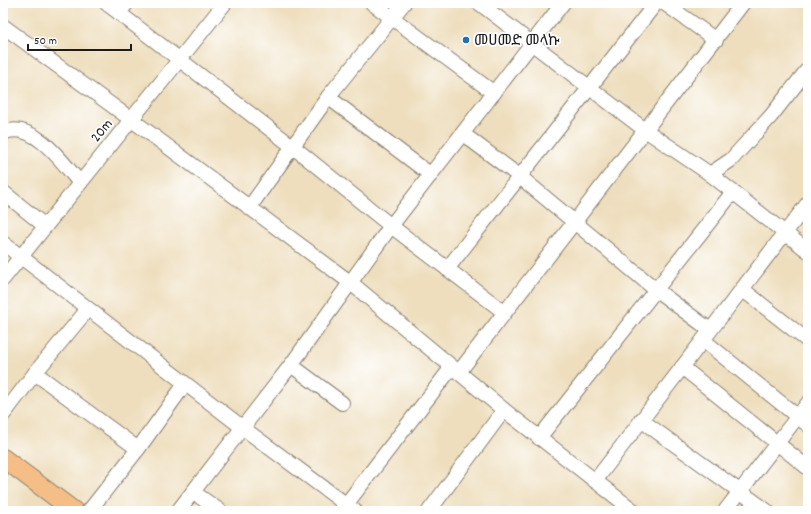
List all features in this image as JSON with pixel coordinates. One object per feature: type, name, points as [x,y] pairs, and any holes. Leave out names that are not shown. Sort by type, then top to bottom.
[{"type":"main road","points":[[3,458],[74,511]]},
{"type":"street","points":[[106,3],[123,8],[180,60],[292,146],[391,226],[504,312]]},
{"type":"street","name":"20m","points":[[3,279],[225,3]]},
{"type":"street","points":[[372,3],[494,93]]},
{"type":"street","points":[[249,208],[328,96],[404,3]]},
{"type":"street","points":[[479,3],[645,130],[710,174],[808,251]]},
{"type":"street","points":[[178,511],[291,365],[391,226],[563,3]]},
{"type":"street","points":[[447,268],[656,3]]},
{"type":"street","points":[[664,3],[716,40]]},
{"type":"street","points":[[3,243],[347,509],[455,369],[504,312],[716,40],[743,3]]},
{"type":"street","points":[[3,26],[351,283],[504,410],[634,511]]},
{"type":"street","points":[[710,174],[731,160],[770,116],[808,69]]},
{"type":"street","points":[[328,96],[431,175]]},
{"type":"street","points":[[3,133],[9,130],[26,132],[36,136],[80,183]]},
{"type":"street","points":[[463,134],[519,176],[655,290],[803,421]]},
{"type":"street","points":[[3,192],[45,226]]},
{"type":"street","points":[[539,438],[733,192]]},
{"type":"street","points":[[595,481],[808,203]]},
{"type":"street","points":[[742,289],[808,341]]},
{"type":"street","points":[[3,415],[35,372],[88,309]]},
{"type":"street","points":[[291,365],[342,403]]},
{"type":"street","points":[[682,368],[808,468]]},
{"type":"street","points":[[35,372],[138,449]]},
{"type":"street","points":[[90,511],[138,449],[185,384]]},
{"type":"street","points":[[725,511],[777,443],[803,421],[808,403]]},
{"type":"street","points":[[430,511],[504,410]]},
{"type":"street","points":[[641,420],[767,511]]},
{"type":"street","points":[[193,492],[220,511]]},
{"type":"place","name":"መሀመድ መላኩ","points":[[466,40]]}]
